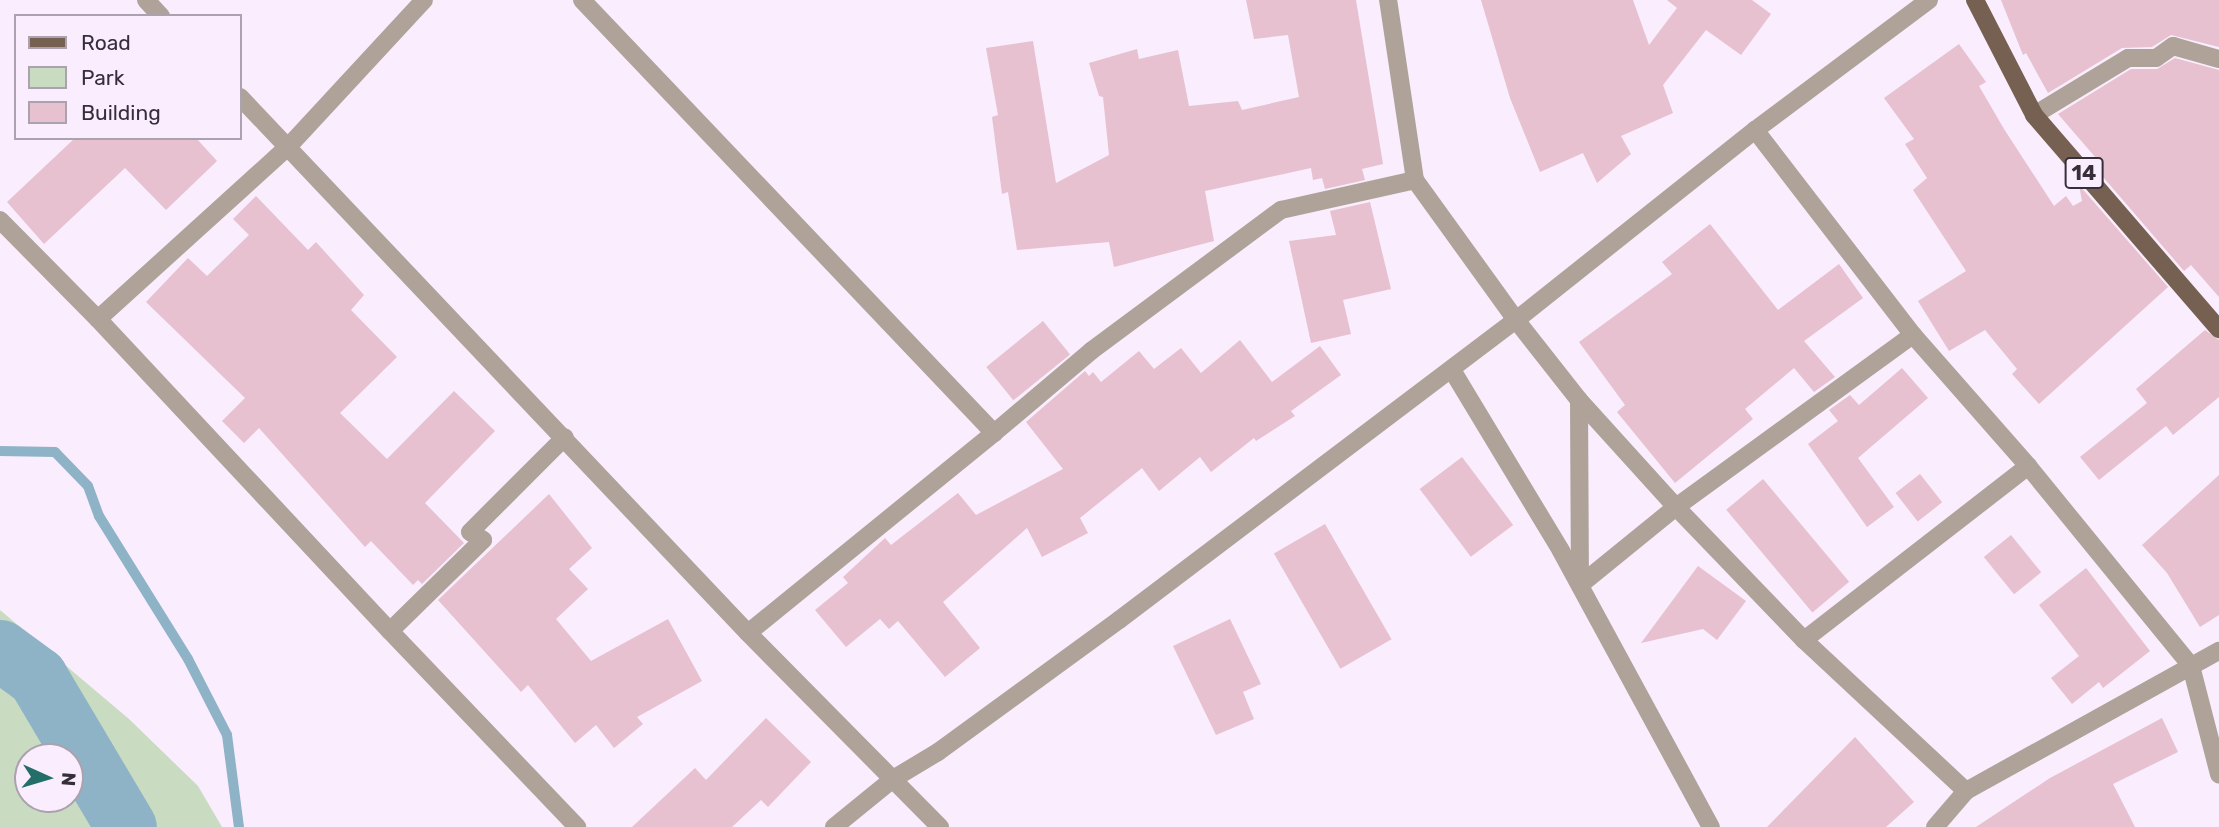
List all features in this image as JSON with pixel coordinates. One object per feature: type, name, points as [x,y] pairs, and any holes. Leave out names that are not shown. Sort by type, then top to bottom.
[{"type":"main road","name":"14","points":[[1975,0],[2034,115],[2219,328]]},
{"type":"street","points":[[146,0],[159,14]]},
{"type":"street","points":[[98,319],[288,147],[424,0]]},
{"type":"street","points":[[582,0],[994,433]]},
{"type":"street","points":[[1388,0],[1415,180],[1516,320],[1579,400],[1676,507],[1804,640],[1965,791]]},
{"type":"street","points":[[834,827],[893,779],[950,744],[1452,370],[1755,130],[1929,0]]},
{"type":"street","points":[[2034,115],[2128,58],[2157,58],[2173,46],[2219,59]]},
{"type":"street","points":[[242,99],[748,633],[940,827]]},
{"type":"street","points":[[1755,130],[1913,335],[2028,466],[2191,666],[2219,774]]},
{"type":"street","points":[[748,633],[1091,351],[1281,211],[1415,180]]},
{"type":"street","points":[[0,220],[98,319],[577,827]]},
{"type":"street","points":[[1580,586],[1676,507],[1913,335]]},
{"type":"street","points":[[1452,370],[1580,586],[1711,827]]},
{"type":"street","points":[[1579,400],[1580,586]]},
{"type":"street","points":[[390,631],[483,540],[470,532],[565,437]]},
{"type":"street","points":[[1804,640],[2028,466]]},
{"type":"street","points":[[1935,827],[1965,791],[2219,651]]},
{"type":"green space","points":[[0,610],[129,719],[198,786],[222,827],[0,827]]},
{"type":"building","points":[[1246,0],[1356,0],[1383,164],[1362,169],[1365,180],[1325,189],[1322,178],[1313,180],[1311,168],[1205,191],[1214,241],[1114,267],[1109,242],[1017,250],[1008,192],[1002,194],[992,117],[998,115],[986,48],[1033,41],[1056,183],[1109,155],[1103,97],[1099,96],[1089,63],[1137,49],[1139,59],[1178,50],[1189,106],[1238,101],[1242,110],[1299,97],[1288,35],[1254,39]]},
{"type":"building","points":[[1481,0],[1633,0],[1649,45],[1677,8],[1667,0],[1752,0],[1771,14],[1741,55],[1706,30],[1663,85],[1673,113],[1621,136],[1631,154],[1597,183],[1583,153],[1540,172],[1510,98]]},
{"type":"building","points":[[2001,0],[2219,0],[2219,47],[2171,35],[2152,47],[2122,48],[2048,93],[2026,53],[2023,55]]},
{"type":"building","points":[[1959,44],[1986,82],[1979,86],[2004,129],[2054,206],[2066,196],[2073,206],[2082,201],[2079,185],[2168,287],[2039,404],[2012,374],[2017,369],[1985,330],[1949,351],[1918,301],[1966,271],[1913,190],[1927,178],[1905,144],[1914,139],[1884,98]]},
{"type":"building","points":[[2175,58],[2219,70],[2219,297],[2191,265],[2184,271],[2097,170],[2102,165],[2058,114],[2131,69],[2157,69]]},
{"type":"building","points":[[73,140],[198,140],[217,161],[166,210],[125,168],[44,244],[7,202]]},
{"type":"building","points":[[256,196],[308,250],[316,242],[364,295],[351,310],[397,357],[340,413],[387,459],[454,391],[495,431],[425,503],[464,543],[422,584],[418,580],[413,585],[371,541],[365,547],[259,428],[244,443],[222,421],[245,398],[146,302],[188,258],[207,276],[249,235],[233,219]]},
{"type":"building","points":[[1370,202],[1391,289],[1343,300],[1351,334],[1311,343],[1289,241],[1336,235],[1330,211]]},
{"type":"building","points":[[1710,224],[1778,310],[1839,264],[1863,298],[1804,341],[1835,377],[1814,392],[1794,368],[1745,409],[1753,419],[1675,483],[1617,412],[1625,405],[1579,342],[1672,274],[1662,262]]},
{"type":"building","points":[[1043,321],[1070,354],[1013,400],[986,367]]},
{"type":"building","points":[[2205,330],[2219,340],[2219,397],[2173,435],[2166,426],[2099,480],[2080,457],[2147,403],[2136,389]]},
{"type":"building","points":[[1240,340],[1272,382],[1320,346],[1341,375],[1291,411],[1295,416],[1256,441],[1254,438],[1211,472],[1200,457],[1159,491],[1142,468],[1080,518],[1088,533],[1042,557],[1027,528],[943,602],[980,648],[945,677],[898,621],[889,629],[880,619],[846,647],[815,610],[848,583],[843,577],[885,538],[891,545],[958,493],[976,515],[1063,469],[1026,422],[1085,371],[1089,376],[1093,372],[1101,382],[1139,351],[1154,369],[1181,348],[1201,373]]},
{"type":"building","points":[[1902,368],[1928,398],[1858,458],[1894,507],[1867,527],[1808,444],[1838,421],[1829,410],[1850,395],[1859,405]]},
{"type":"building","points":[[1462,457],[1513,525],[1471,557],[1420,489]]},
{"type":"building","points":[[1920,474],[1942,502],[1918,521],[1896,493]]},
{"type":"building","points":[[2219,475],[2219,615],[2200,627],[2167,573],[2142,545]]},
{"type":"building","points":[[1763,479],[1849,582],[1812,613],[1726,510]]},
{"type":"building","points":[[549,494],[592,548],[569,569],[588,589],[556,619],[591,661],[668,619],[702,681],[637,717],[643,724],[614,748],[596,725],[575,743],[528,685],[521,692],[438,600]]},
{"type":"building","points":[[1325,524],[1392,639],[1340,669],[1274,554]]},
{"type":"building","points":[[2011,535],[2041,572],[2014,594],[1984,557]]},
{"type":"building","points":[[1698,566],[1746,601],[1717,640],[1703,629],[1641,643]]},
{"type":"building","points":[[2086,568],[2150,651],[2103,688],[2099,682],[2072,704],[2051,678],[2079,656],[2039,605]]},
{"type":"building","points":[[1230,619],[1261,684],[1243,692],[1254,719],[1216,735],[1173,646]]},
{"type":"building","points":[[766,718],[811,762],[768,807],[761,800],[732,827],[632,827],[695,768],[706,780]]},
{"type":"building","points":[[2162,718],[2178,752],[2113,784],[2135,827],[1976,827],[2050,778]]},
{"type":"building","points":[[1855,737],[1914,802],[1886,827],[1767,827]]},
{"type":"waterway","points":[[0,451],[55,452],[88,486],[99,516],[188,659],[227,735],[239,827]]},
{"type":"waterway","points":[[0,650],[37,677],[126,827]]}]
